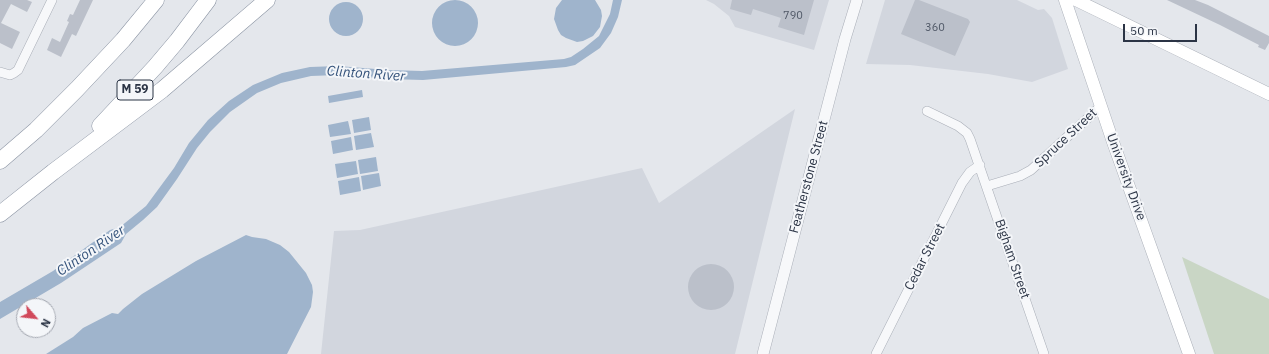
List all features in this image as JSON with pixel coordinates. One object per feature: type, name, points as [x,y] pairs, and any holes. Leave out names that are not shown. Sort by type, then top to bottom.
[{"type":"highway","points":[[0,160],[36,130],[78,89],[123,40],[156,0]]},
{"type":"highway","name":"M 59","points":[[0,214],[53,172],[130,95],[177,41],[208,0]]},
{"type":"highway","points":[[53,172],[162,90],[267,0]]},
{"type":"main road","name":"University Drive","points":[[1065,0],[1189,354]]},
{"type":"main road","points":[[1076,0],[1269,94]]},
{"type":"street","points":[[0,72],[12,74],[19,68],[52,0]]},
{"type":"street","name":"Featherstone Street","points":[[763,354],[845,39],[857,0]]},
{"type":"street","name":"Spruce Street","points":[[987,186],[1020,176],[1032,170],[1101,106]]},
{"type":"street","name":"Bigham Street","points":[[927,111],[958,126],[967,133],[970,139],[1044,354]]},
{"type":"street","name":"Cedar Street","points":[[876,354],[962,183],[970,172],[980,165]]},
{"type":"shaded area","points":[[706,0],[829,0],[814,50],[735,27],[729,16],[714,4]]},
{"type":"shaded area","points":[[885,0],[1017,0],[1038,10],[1044,9],[1052,18],[1068,69],[1032,82],[988,74],[910,65],[866,64]]},
{"type":"shaded area","points":[[795,109],[735,354],[321,354],[334,231],[360,230],[642,168],[659,203]]},
{"type":"green space","points":[[1182,257],[1269,299],[1269,354],[1214,354]]},
{"type":"water","points":[[460,0],[472,6],[477,14],[477,32],[472,40],[464,45],[450,46],[438,40],[433,32],[432,18],[438,6],[446,1]]},
{"type":"water","points":[[562,0],[595,0],[601,10],[602,16],[600,27],[593,36],[577,42],[561,35],[554,19],[556,8]]},
{"type":"water","name":"Clinton River","points":[[613,0],[622,0],[618,17],[611,33],[600,48],[575,65],[423,80],[337,75],[311,76],[281,83],[257,93],[230,112],[210,132],[197,148],[157,207],[126,234],[121,243],[36,298],[16,298],[16,310],[0,319],[0,302],[53,271],[110,230],[120,227],[146,206],[174,168],[189,143],[208,120],[229,101],[253,85],[282,73],[310,67],[338,66],[422,71],[564,59],[571,57],[599,36],[610,14]]},
{"type":"water","points":[[349,2],[358,7],[362,12],[362,26],[358,31],[353,35],[343,36],[339,35],[330,26],[329,16],[330,12],[339,3]]},
{"type":"water","points":[[362,90],[363,97],[329,103],[328,96]]},
{"type":"water","points":[[369,117],[371,130],[354,133],[352,120]]},
{"type":"water","points":[[348,121],[351,134],[330,137],[328,125]]},
{"type":"water","points":[[371,133],[374,147],[356,150],[354,136]]},
{"type":"water","points":[[351,137],[353,150],[333,154],[331,141]]},
{"type":"water","points":[[376,157],[378,171],[360,174],[358,160]]},
{"type":"water","points":[[356,161],[358,174],[337,178],[335,164]]},
{"type":"water","points":[[379,173],[381,186],[363,190],[361,176]]},
{"type":"water","points":[[359,177],[361,191],[340,195],[338,181]]},
{"type":"water","points":[[246,235],[266,239],[280,245],[289,252],[306,273],[312,285],[313,292],[311,307],[287,354],[46,354],[73,337],[83,328],[112,313],[118,314],[142,294],[196,261]]},
{"type":"building","points":[[0,0],[27,0],[32,2],[27,12],[11,4],[1,23],[20,32],[12,49],[0,43]]},
{"type":"building","points":[[80,0],[93,0],[76,36],[72,34],[61,57],[47,50],[52,38],[60,42],[69,22],[67,21],[70,14],[73,15]]},
{"type":"building","points":[[732,0],[814,0],[804,35],[778,27],[781,18],[753,9],[751,15],[730,9]]},
{"type":"building","points":[[915,0],[919,0],[968,19],[970,22],[955,56],[901,34]]},
{"type":"building","points":[[1167,0],[1195,0],[1208,5],[1269,36],[1269,43],[1265,50],[1258,47],[1259,45],[1220,25]]},
{"type":"building","points":[[706,264],[716,264],[724,268],[730,274],[734,282],[734,292],[730,300],[724,306],[716,310],[706,310],[698,306],[692,300],[688,292],[688,282],[692,274],[698,268]]}]
